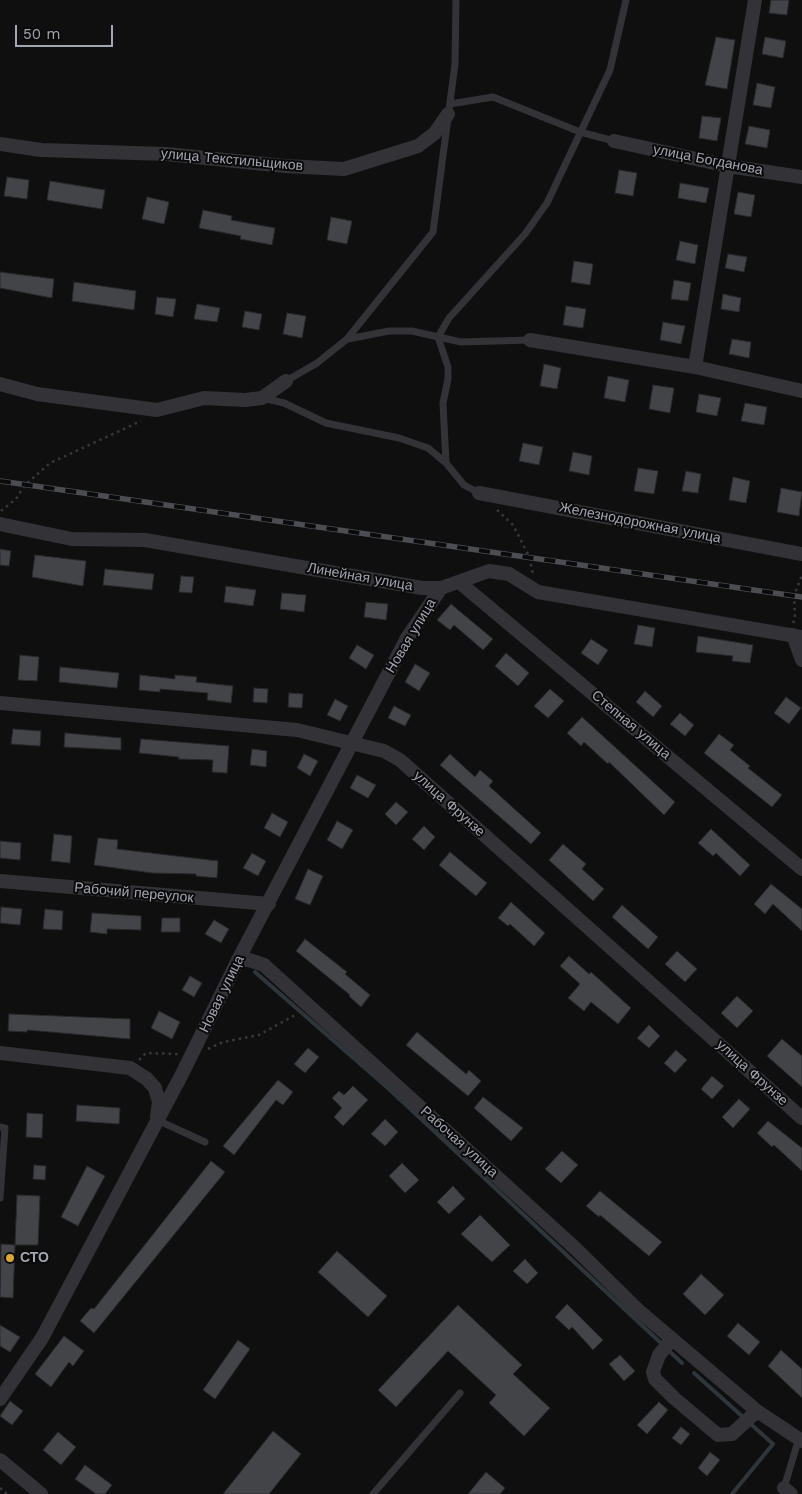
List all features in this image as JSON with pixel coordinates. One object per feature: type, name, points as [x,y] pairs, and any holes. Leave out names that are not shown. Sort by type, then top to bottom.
[{"type":"street","points":[[695,367],[755,0]]},
{"type":"street","name":"улица Текстильщиков","points":[[0,144],[41,150],[166,154],[285,166],[344,169],[418,146],[435,133],[449,109]]},
{"type":"street","name":"улица Богданова","points":[[614,141],[728,166],[802,177]]},
{"type":"street","points":[[530,340],[695,367],[802,392]]},
{"type":"street","points":[[0,384],[37,394],[157,410],[204,398],[245,400],[262,398],[286,380]]},
{"type":"street","name":"Железнодорожная улица","points":[[479,493],[802,554]]},
{"type":"street","name":"Линейная улица","points":[[0,524],[72,539],[145,540],[422,588],[441,588],[490,572],[509,574],[538,592],[797,636]]},
{"type":"street","name":"Степная улица","points":[[459,582],[802,868]]},
{"type":"street","name":"Новая улица","points":[[0,1399],[42,1338],[193,1052],[238,960],[407,638],[441,588]]},
{"type":"street","points":[[797,636],[802,660]]},
{"type":"street","name":"улица Фрунзе","points":[[0,703],[296,730],[384,751],[400,760],[802,1118]]},
{"type":"street","name":"Рабочий переулок","points":[[0,881],[269,904]]},
{"type":"street","name":"Рабочая улица","points":[[238,960],[249,960],[264,965],[576,1249],[638,1310],[757,1411],[801,1438]]},
{"type":"street","points":[[0,1053],[130,1068],[147,1079],[155,1088],[158,1102],[157,1120]]},
{"type":"street","points":[[672,1338],[659,1355],[653,1372],[655,1379],[674,1398],[718,1435],[732,1434],[757,1411]]},
{"type":"street","points":[[0,1460],[41,1494]]},
{"type":"lane","points":[[286,380],[317,363],[347,339],[434,232],[455,64],[456,0]]},
{"type":"lane","points":[[446,463],[443,403],[448,379],[448,367],[438,337],[449,318],[525,234],[547,204],[610,70],[626,0]]},
{"type":"lane","points":[[449,109],[493,97],[580,132],[614,141]]},
{"type":"lane","points":[[347,339],[389,330],[412,331],[474,342],[530,340]]},
{"type":"lane","points":[[262,398],[284,402],[326,424],[399,438],[428,448],[446,463],[464,485],[479,493]]},
{"type":"lane","points":[[157,1120],[205,1142]]},
{"type":"lane","points":[[0,1127],[5,1128],[0,1198]]},
{"type":"lane","points":[[373,1494],[460,1393]]},
{"type":"lane","points":[[788,1491],[801,1438]]},
{"type":"path","points":[[0,512],[16,499],[25,485],[50,463],[144,420],[157,410]]},
{"type":"path","points":[[479,493],[512,525],[529,556],[538,592]]},
{"type":"path","points":[[797,636],[790,631],[795,618],[794,596],[802,575]]},
{"type":"path","points":[[130,1068],[146,1054],[193,1052],[223,1042],[259,1035],[296,1015],[306,1005]]},
{"type":"path","points":[[0,1488],[7,1494]]},
{"type":"building","points":[[771,0],[789,0],[787,15],[769,13]]},
{"type":"building","points":[[716,37],[735,40],[727,89],[705,85]]},
{"type":"building","points":[[765,37],[786,41],[783,58],[762,54]]},
{"type":"building","points":[[757,83],[775,87],[771,108],[753,105]]},
{"type":"building","points":[[702,116],[721,118],[717,141],[699,138]]},
{"type":"building","points":[[749,126],[770,130],[767,148],[745,144]]},
{"type":"building","points":[[619,170],[637,173],[633,196],[615,193]]},
{"type":"building","points":[[7,177],[29,180],[27,199],[4,196]]},
{"type":"building","points":[[50,181],[105,190],[102,209],[47,200]]},
{"type":"building","points":[[680,183],[709,188],[706,203],[678,198]]},
{"type":"building","points":[[738,192],[755,195],[751,217],[734,214]]},
{"type":"building","points":[[147,197],[169,202],[164,224],[142,219]]},
{"type":"building","points":[[203,210],[232,216],[231,220],[275,228],[272,245],[240,239],[241,236],[199,228]]},
{"type":"building","points":[[331,217],[352,221],[347,244],[327,240]]},
{"type":"building","points":[[680,241],[698,245],[695,264],[676,260]]},
{"type":"building","points":[[728,254],[747,257],[744,272],[725,268]]},
{"type":"building","points":[[574,261],[593,264],[590,285],[571,282]]},
{"type":"building","points":[[0,272],[54,279],[52,298],[0,288]]},
{"type":"building","points":[[674,280],[691,283],[688,301],[671,299]]},
{"type":"building","points":[[74,282],[136,291],[134,310],[72,301]]},
{"type":"building","points":[[723,294],[741,298],[739,312],[721,309]]},
{"type":"building","points":[[157,297],[176,299],[173,317],[155,314]]},
{"type":"building","points":[[197,304],[220,308],[217,322],[194,319]]},
{"type":"building","points":[[566,306],[586,309],[583,328],[563,325]]},
{"type":"building","points":[[245,311],[262,314],[259,330],[242,327]]},
{"type":"building","points":[[287,313],[306,316],[302,338],[283,334]]},
{"type":"building","points":[[663,322],[685,326],[681,344],[660,340]]},
{"type":"building","points":[[732,339],[751,342],[749,358],[729,354]]},
{"type":"building","points":[[544,364],[561,368],[557,389],[540,386]]},
{"type":"building","points":[[608,376],[629,380],[625,402],[604,398]]},
{"type":"building","points":[[653,385],[674,388],[670,413],[649,409]]},
{"type":"building","points":[[699,394],[721,398],[717,416],[696,412]]},
{"type":"building","points":[[745,403],[767,407],[764,425],[741,421]]},
{"type":"building","points":[[523,443],[543,447],[539,465],[519,461]]},
{"type":"building","points":[[573,452],[592,456],[589,475],[569,471]]},
{"type":"building","points":[[638,468],[658,471],[654,494],[634,491]]},
{"type":"building","points":[[686,471],[701,474],[698,493],[682,491]]},
{"type":"building","points":[[733,477],[750,481],[746,503],[729,500]]},
{"type":"building","points":[[781,488],[802,492],[799,516],[777,512]]},
{"type":"building","points":[[0,549],[11,551],[9,566],[0,565]]},
{"type":"building","points":[[35,555],[86,561],[83,586],[32,577]]},
{"type":"building","points":[[105,569],[154,574],[152,590],[103,585]]},
{"type":"building","points":[[181,576],[194,577],[192,593],[179,592]]},
{"type":"building","points":[[226,586],[256,590],[253,606],[224,602]]},
{"type":"building","points":[[282,593],[306,595],[304,612],[280,609]]},
{"type":"building","points":[[366,602],[388,604],[386,620],[364,617]]},
{"type":"building","points":[[451,604],[493,639],[483,650],[454,625],[450,630],[437,620]]},
{"type":"building","points":[[638,625],[655,628],[652,647],[634,644]]},
{"type":"building","points":[[698,636],[753,645],[750,663],[732,661],[733,656],[696,652]]},
{"type":"building","points":[[591,639],[608,650],[598,665],[581,653]]},
{"type":"building","points":[[357,645],[374,655],[366,669],[349,658]]},
{"type":"building","points":[[506,653],[529,673],[518,686],[495,666]]},
{"type":"building","points":[[20,655],[39,657],[37,681],[18,680]]},
{"type":"building","points":[[415,664],[430,673],[419,691],[405,682]]},
{"type":"building","points":[[60,667],[119,673],[117,688],[59,682]]},
{"type":"building","points":[[140,675],[175,679],[175,675],[197,677],[196,682],[233,686],[231,703],[207,700],[208,693],[160,689],[160,692],[139,690]]},
{"type":"building","points":[[254,688],[268,689],[267,703],[253,702]]},
{"type":"building","points":[[550,689],[564,701],[548,718],[534,706]]},
{"type":"building","points":[[645,691],[662,706],[653,717],[636,702]]},
{"type":"building","points":[[289,693],[303,694],[302,708],[288,707]]},
{"type":"building","points":[[786,697],[801,708],[789,724],[774,713]]},
{"type":"building","points":[[335,699],[348,706],[340,721],[327,715]]},
{"type":"building","points":[[394,706],[411,715],[405,726],[388,718]]},
{"type":"building","points":[[680,713],[694,725],[685,736],[670,724]]},
{"type":"building","points":[[582,717],[675,802],[664,815],[609,762],[608,764],[584,742],[581,746],[567,733]]},
{"type":"building","points":[[13,729],[41,731],[40,746],[11,744]]},
{"type":"building","points":[[65,733],[121,738],[121,750],[64,747]]},
{"type":"building","points":[[719,734],[734,745],[730,750],[750,766],[748,768],[782,795],[772,807],[704,753]]},
{"type":"building","points":[[141,739],[229,746],[227,773],[212,772],[213,760],[178,759],[179,757],[139,753]]},
{"type":"building","points":[[252,749],[267,751],[266,767],[250,765]]},
{"type":"building","points":[[304,754],[318,761],[310,776],[297,768]]},
{"type":"building","points":[[450,754],[475,777],[480,770],[493,781],[489,786],[541,833],[531,844],[440,765]]},
{"type":"building","points":[[357,775],[376,785],[368,798],[350,788]]},
{"type":"building","points":[[396,802],[408,812],[396,825],[385,814]]},
{"type":"building","points":[[272,813],[288,822],[280,837],[264,828]]},
{"type":"building","points":[[337,821],[353,830],[342,849],[327,840]]},
{"type":"building","points":[[424,826],[435,837],[424,850],[412,839]]},
{"type":"building","points":[[711,829],[750,865],[740,876],[716,853],[713,856],[698,843]]},
{"type":"building","points":[[54,834],[72,836],[70,863],[51,861]]},
{"type":"building","points":[[98,838],[118,840],[117,849],[218,861],[217,878],[196,876],[196,874],[152,873],[94,865]]},
{"type":"building","points":[[0,841],[21,843],[20,860],[0,858]]},
{"type":"building","points":[[563,844],[586,864],[582,869],[604,889],[593,901],[549,860]]},
{"type":"building","points":[[450,852],[487,883],[476,896],[439,865]]},
{"type":"building","points":[[252,853],[266,861],[258,876],[243,868]]},
{"type":"building","points":[[308,869],[323,876],[310,905],[295,899]]},
{"type":"building","points":[[771,884],[802,909],[802,931],[773,904],[765,914],[754,904]]},
{"type":"building","points":[[511,902],[545,933],[534,946],[510,924],[508,926],[498,918]]},
{"type":"building","points":[[622,905],[658,937],[648,949],[612,917]]},
{"type":"building","points":[[1,907],[22,909],[20,925],[0,923]]},
{"type":"building","points":[[45,909],[63,911],[62,930],[43,929]]},
{"type":"building","points":[[92,913],[141,916],[141,930],[107,929],[107,934],[90,932]]},
{"type":"building","points":[[162,918],[180,918],[180,932],[161,932]]},
{"type":"building","points":[[214,920],[229,929],[221,943],[205,934]]},
{"type":"building","points":[[305,939],[347,972],[345,974],[370,995],[361,1007],[350,995],[296,951]]},
{"type":"building","points":[[677,951],[697,969],[685,982],[665,964]]},
{"type":"building","points":[[569,956],[589,974],[591,972],[631,1008],[618,1024],[591,1002],[584,1011],[568,998],[580,984],[560,966]]},
{"type":"building","points":[[190,976],[202,983],[194,997],[182,990]]},
{"type":"building","points":[[737,996],[753,1011],[737,1028],[721,1013]]},
{"type":"building","points":[[159,1011],[180,1022],[172,1039],[151,1028]]},
{"type":"building","points":[[9,1014],[130,1019],[130,1039],[27,1030],[27,1032],[8,1031]]},
{"type":"building","points":[[649,1025],[660,1036],[649,1048],[637,1038]]},
{"type":"building","points":[[417,1032],[466,1074],[469,1070],[481,1081],[468,1096],[406,1045]]},
{"type":"building","points":[[782,1039],[802,1056],[802,1087],[767,1056]]},
{"type":"building","points":[[308,1048],[319,1057],[305,1073],[294,1064]]},
{"type":"building","points":[[676,1050],[687,1060],[675,1073],[664,1063]]},
{"type":"building","points":[[712,1076],[724,1086],[712,1099],[701,1089]]},
{"type":"building","points":[[278,1080],[293,1092],[283,1105],[276,1100],[234,1155],[223,1146]]},
{"type":"building","points":[[353,1086],[368,1100],[343,1126],[334,1117],[342,1108],[332,1098],[339,1091],[344,1095]]},
{"type":"building","points":[[483,1097],[523,1128],[511,1141],[474,1108]]},
{"type":"building","points":[[739,1099],[750,1109],[733,1128],[722,1117]]},
{"type":"building","points":[[77,1105],[120,1108],[119,1124],[76,1121]]},
{"type":"building","points":[[27,1113],[43,1114],[42,1138],[26,1137]]},
{"type":"building","points":[[385,1119],[398,1132],[385,1146],[371,1134]]},
{"type":"building","points":[[768,1121],[802,1148],[802,1171],[774,1145],[772,1147],[757,1133]]},
{"type":"building","points":[[562,1151],[578,1165],[561,1183],[545,1169]]},
{"type":"building","points":[[211,1161],[225,1172],[94,1333],[80,1321],[91,1308],[94,1309]]},
{"type":"building","points":[[402,1163],[419,1180],[405,1193],[389,1176]]},
{"type":"building","points":[[34,1165],[46,1166],[45,1180],[33,1179]]},
{"type":"building","points":[[87,1166],[105,1176],[78,1226],[61,1217]]},
{"type":"building","points":[[453,1186],[465,1199],[449,1214],[437,1202]]},
{"type":"building","points":[[600,1191],[662,1242],[649,1256],[600,1215],[599,1217],[586,1206]]},
{"type":"building","points":[[17,1195],[40,1196],[38,1245],[15,1245]]},
{"type":"building","points":[[480,1215],[510,1245],[492,1262],[461,1234]]},
{"type":"building","points":[[1,1244],[15,1245],[13,1298],[0,1297]]},
{"type":"building","points":[[337,1251],[387,1296],[368,1317],[318,1272]]},
{"type":"building","points":[[525,1259],[538,1273],[527,1284],[513,1271]]},
{"type":"building","points":[[701,1274],[724,1295],[705,1315],[683,1294]]},
{"type":"building","points":[[567,1304],[603,1340],[593,1350],[572,1327],[569,1330],[555,1317]]},
{"type":"building","points":[[458,1305],[522,1365],[513,1374],[550,1408],[524,1436],[489,1403],[496,1395],[448,1351],[396,1407],[378,1390]]},
{"type":"building","points":[[738,1323],[760,1342],[749,1355],[727,1336]]},
{"type":"building","points":[[0,1325],[20,1337],[10,1352],[0,1346]]},
{"type":"building","points":[[64,1336],[84,1351],[73,1366],[69,1362],[51,1387],[35,1374]]},
{"type":"building","points":[[238,1340],[250,1349],[215,1399],[203,1390]]},
{"type":"building","points":[[781,1350],[802,1369],[802,1398],[768,1366]]},
{"type":"building","points":[[620,1355],[635,1371],[624,1381],[609,1364]]},
{"type":"building","points":[[10,1401],[23,1411],[12,1425],[0,1416]]},
{"type":"building","points":[[659,1402],[668,1410],[647,1434],[637,1425]]},
{"type":"building","points":[[681,1427],[690,1434],[681,1445],[672,1438]]},
{"type":"building","points":[[273,1431],[301,1454],[269,1494],[223,1494]]},
{"type":"building","points":[[58,1432],[76,1447],[61,1465],[43,1450]]},
{"type":"building","points":[[710,1452],[720,1460],[707,1476],[698,1468]]},
{"type":"building","points":[[85,1465],[112,1485],[105,1494],[96,1494],[75,1479]]},
{"type":"building","points":[[486,1472],[505,1488],[500,1494],[468,1494]]},
{"type":"waterway","points":[[255,972],[389,1089],[663,1345]]},
{"type":"waterway","points":[[668,1350],[682,1363]]},
{"type":"waterway","points":[[694,1373],[773,1444],[732,1494]]},
{"type":"railway","points":[[0,481],[802,597]]},
{"type":"place","name":"СТО","points":[[10,1258]]}]
